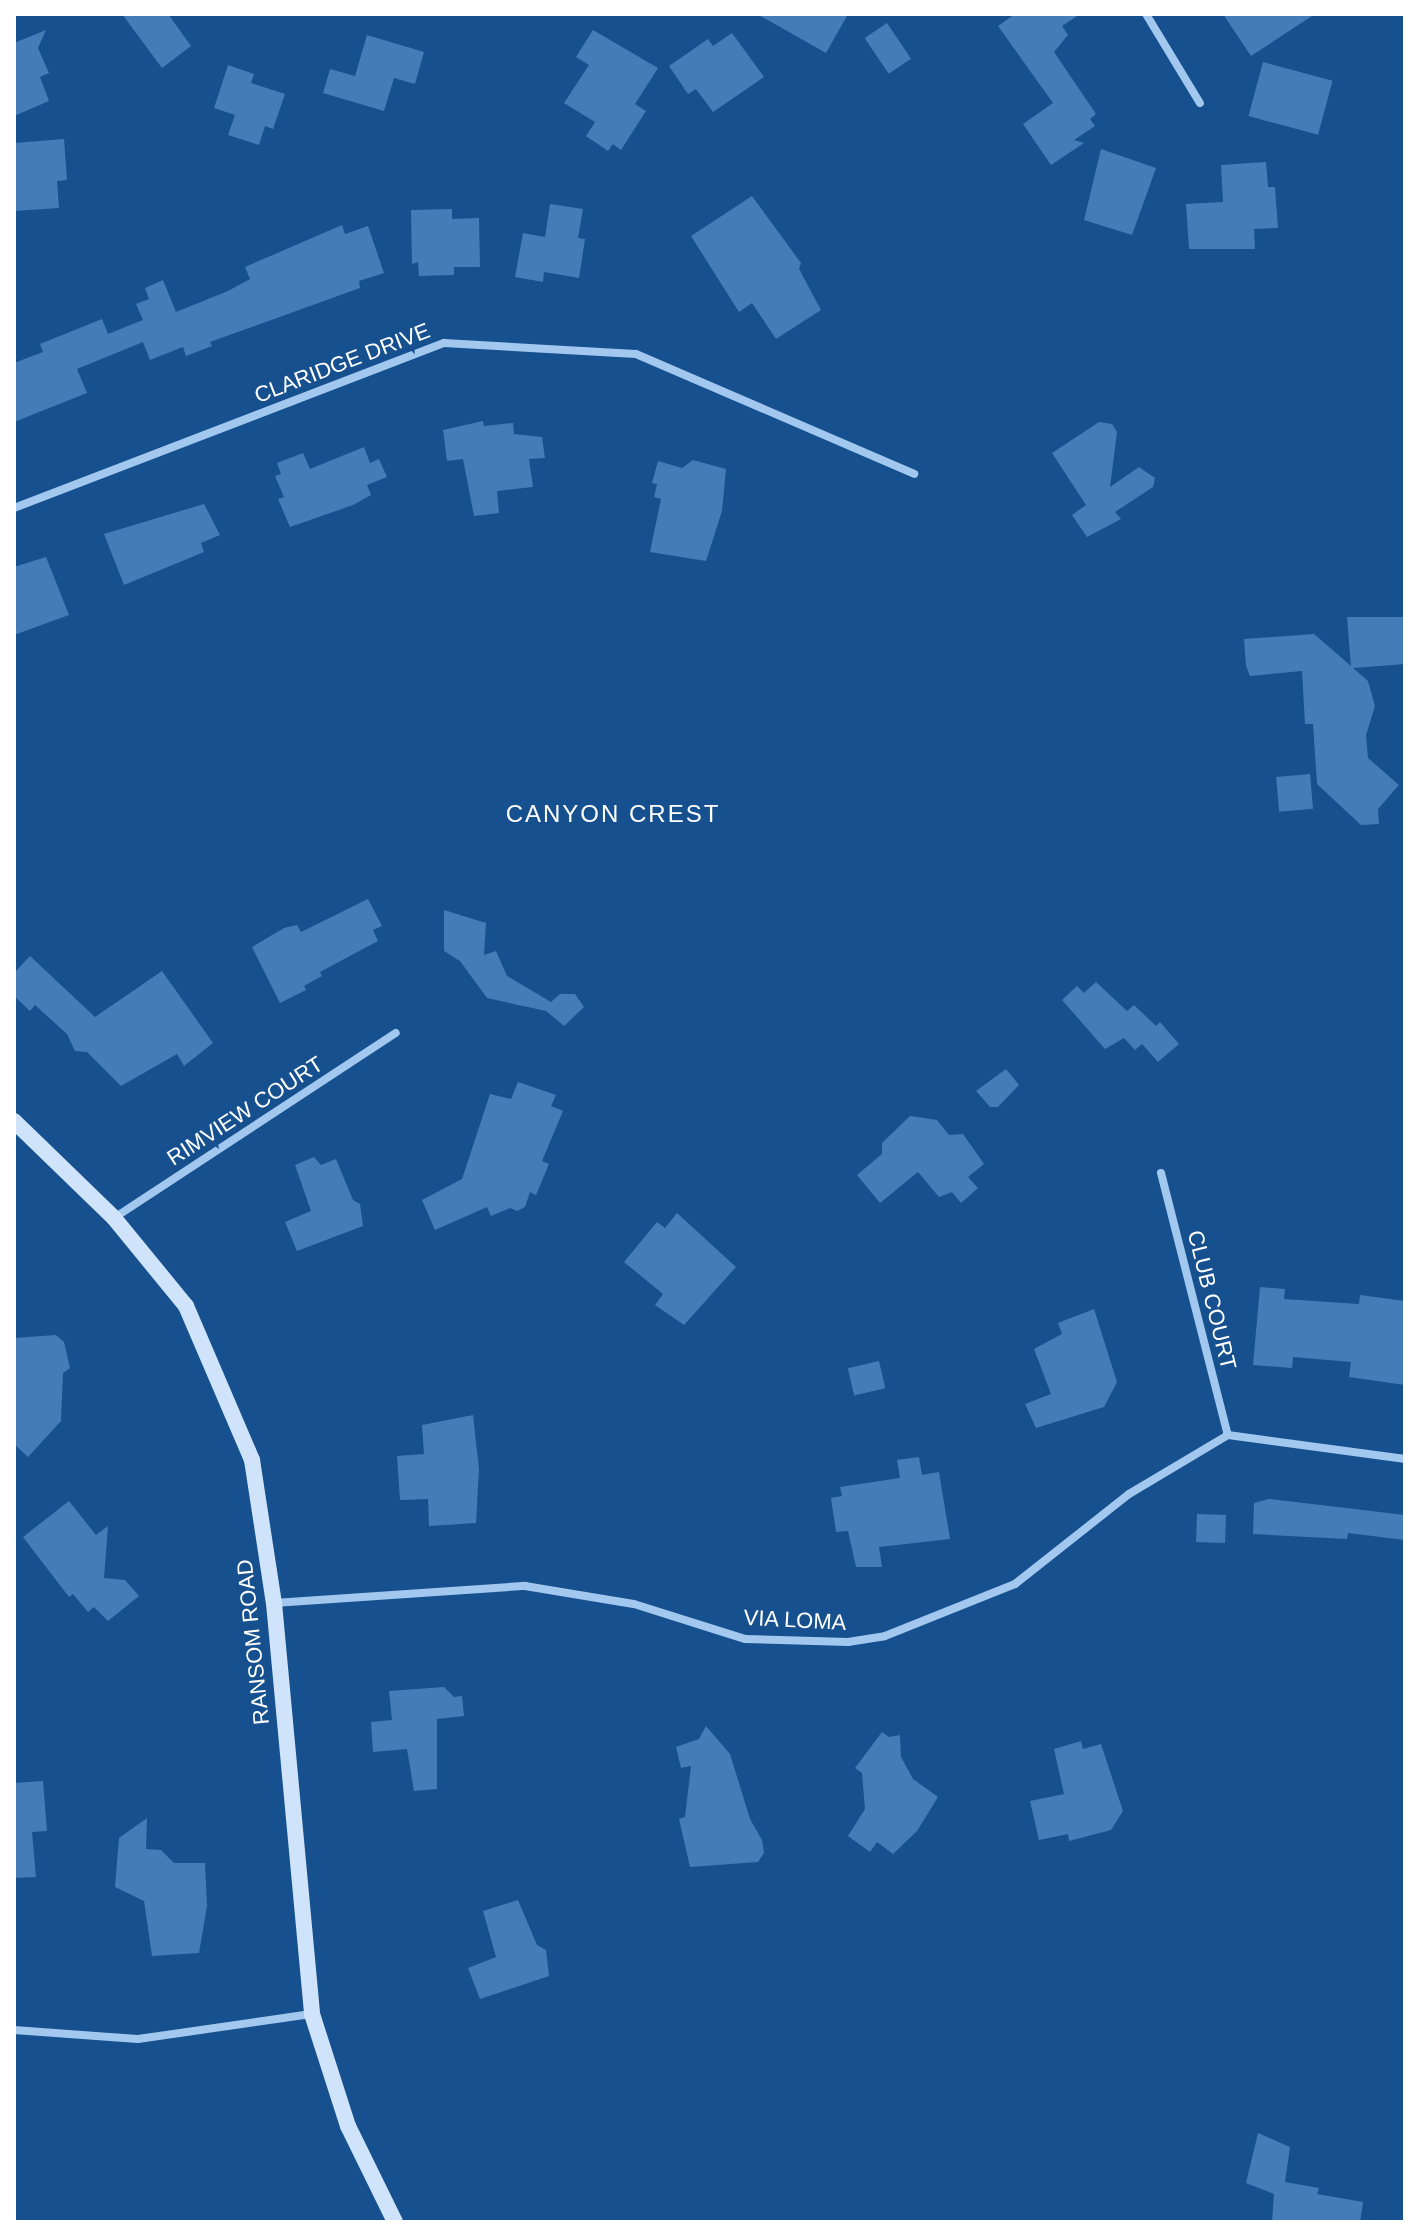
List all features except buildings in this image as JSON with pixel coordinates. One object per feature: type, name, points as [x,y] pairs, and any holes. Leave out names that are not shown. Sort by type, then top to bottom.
[{"type":"street","points":[[1146,14],[1200,103]]},
{"type":"street","name":"CLARIDGE DRIVE","points":[[14,508],[444,343],[636,354],[914,474]]},
{"type":"street","name":"RIMVIEW COURT","points":[[114,1218],[396,1033]]},
{"type":"street","name":"RANSOM ROAD","points":[[14,1121],[114,1218],[186,1306],[252,1460],[274,1603],[312,2014],[348,2126],[395,2222]]},
{"type":"street","name":"CLUB COURT","points":[[1161,1173],[1228,1435]]},
{"type":"street","points":[[1228,1435],[1405,1459]]},
{"type":"street","name":"VIA LOMA","points":[[274,1603],[525,1586],[634,1604],[745,1639],[848,1642],[885,1636],[1015,1584],[1129,1494],[1228,1435]]},
{"type":"street","points":[[14,2030],[138,2039],[312,2014]]},
{"type":"district","name":"CANYON CREST","points":[[613,814]]}]
